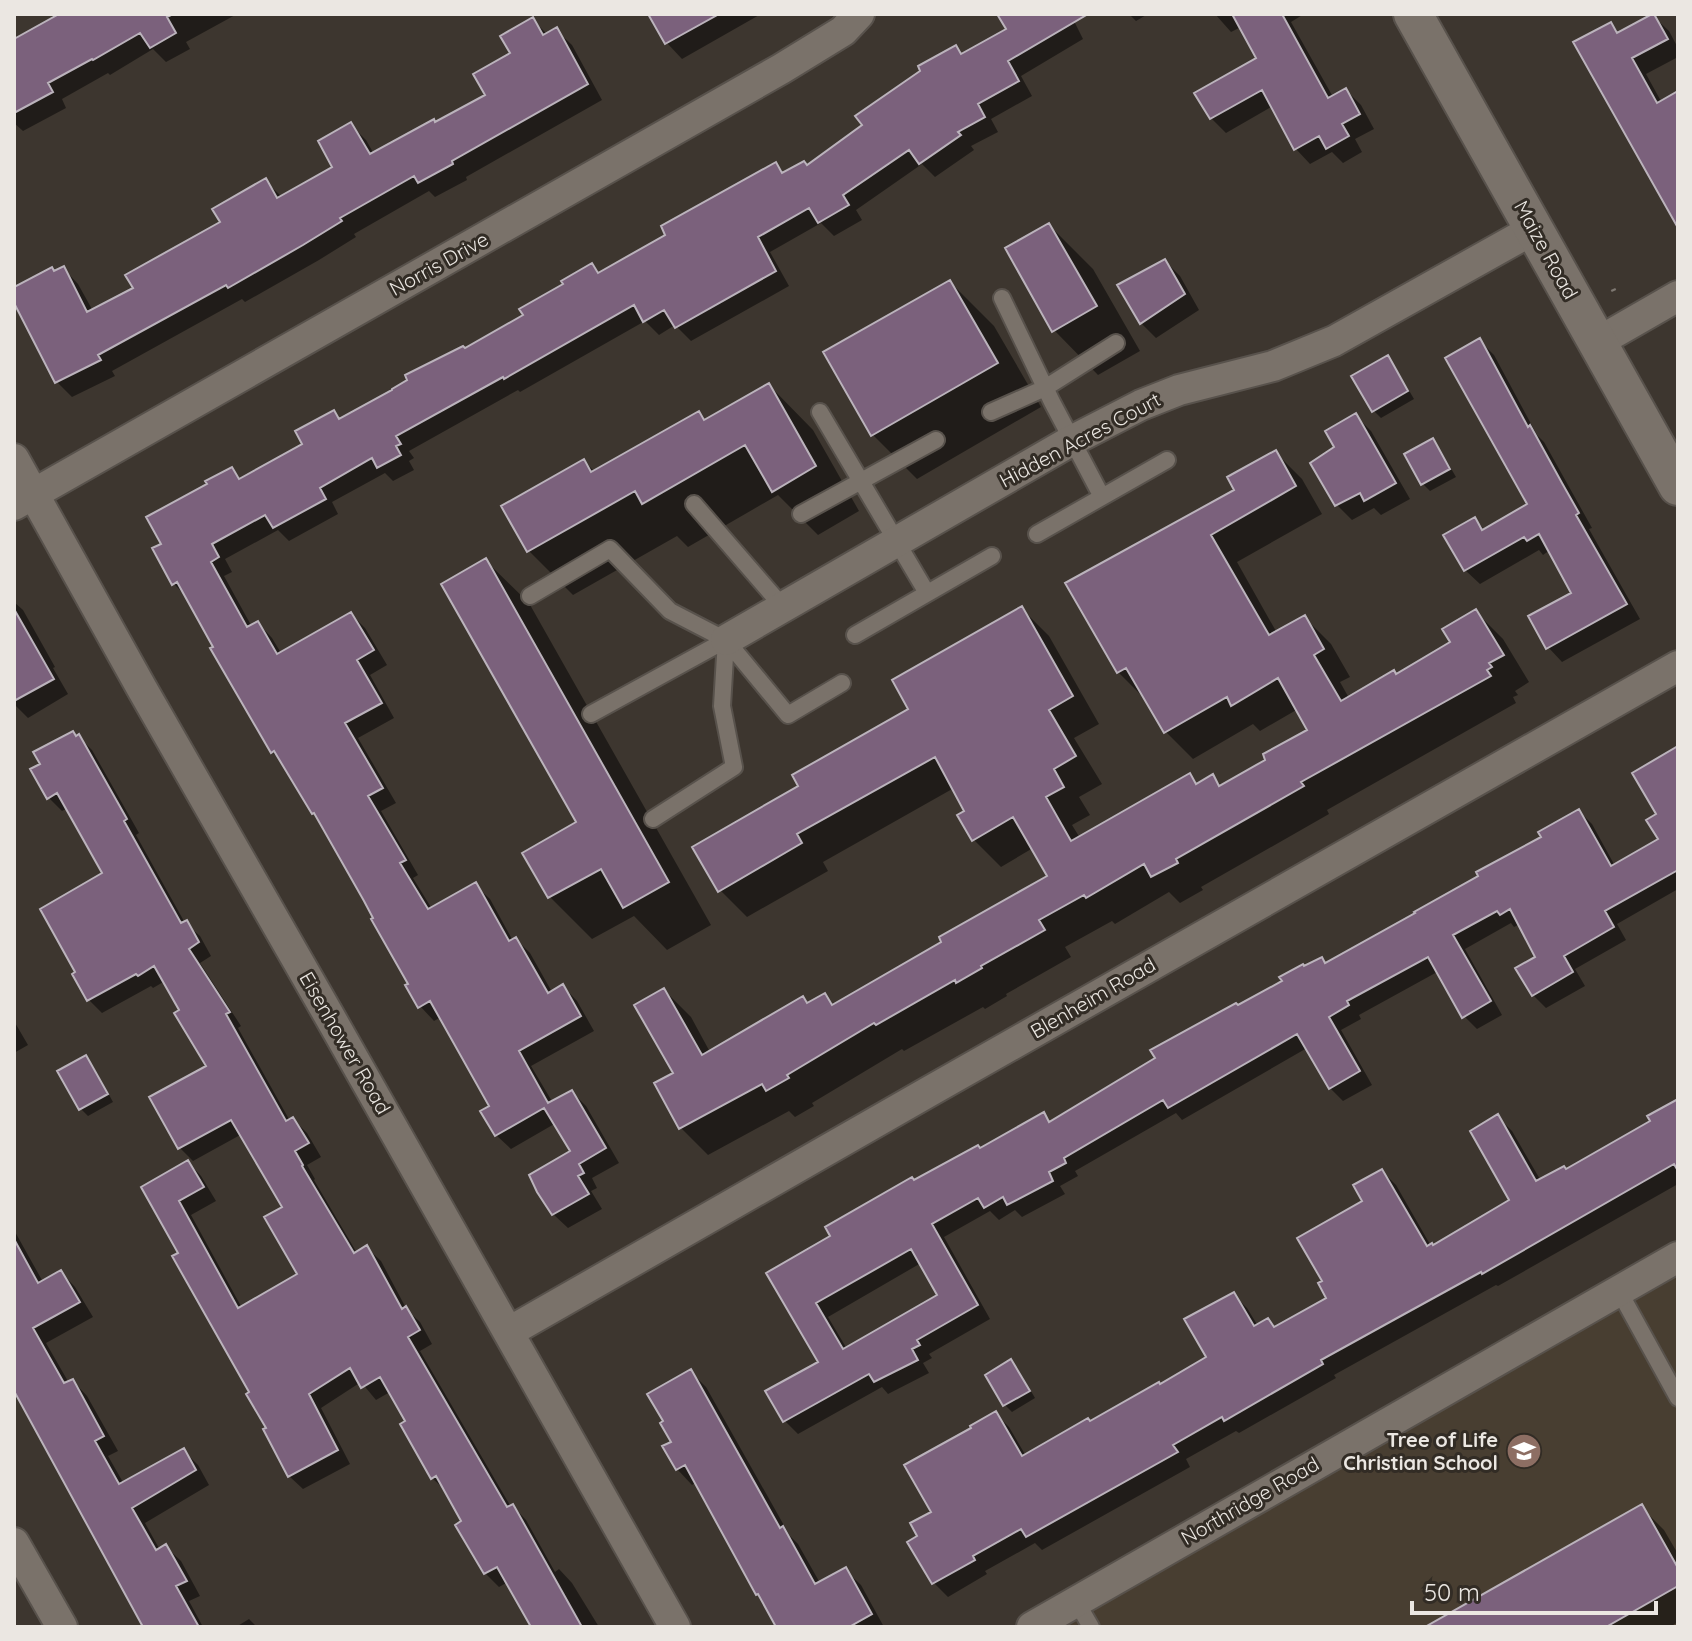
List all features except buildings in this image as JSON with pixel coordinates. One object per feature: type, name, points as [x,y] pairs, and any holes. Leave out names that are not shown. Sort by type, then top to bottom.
[{"type":"street","name":"Norris Drive","points":[[24,500],[781,69],[843,31],[859,14]]},
{"type":"street","name":"Maize Road","points":[[1413,14],[1678,486]]},
{"type":"street","name":"Hidden Acres Court","points":[[726,640],[1071,441],[1141,405],[1179,390],[1273,366],[1334,341],[1534,229]]},
{"type":"street","points":[[1598,342],[1678,296]]},
{"type":"street","name":"Eisenhower Road","points":[[14,459],[24,500],[148,700],[675,1627]]},
{"type":"street","name":"Blenheim Road","points":[[509,1332],[1678,666]]},
{"type":"street","name":"Northridge Road","points":[[1032,1627],[1083,1614],[1678,1257]]},
{"type":"street","points":[[14,1543],[62,1627]]},
{"type":"lane","points":[[1002,298],[1071,441],[1102,497]]},
{"type":"lane","points":[[991,412],[1045,388],[1116,343]]},
{"type":"lane","points":[[820,412],[927,593]]},
{"type":"lane","points":[[801,514],[936,440]]},
{"type":"lane","points":[[1037,534],[1167,460]]},
{"type":"lane","points":[[694,504],[783,607]]},
{"type":"lane","points":[[530,596],[610,549],[670,611],[726,640],[788,715],[842,683]]},
{"type":"lane","points":[[855,635],[992,556]]},
{"type":"lane","points":[[591,714],[726,640]]},
{"type":"lane","points":[[653,819],[734,767],[722,706],[726,640]]},
{"type":"lane","points":[[1619,1291],[1678,1398]]},
{"type":"shaded area","name":"Tree of Life Christian School","points":[[1678,1276],[1678,1627],[1062,1627]]},
{"type":"place","name":"Tree of Life Christian School","points":[[1524,1451]]}]
